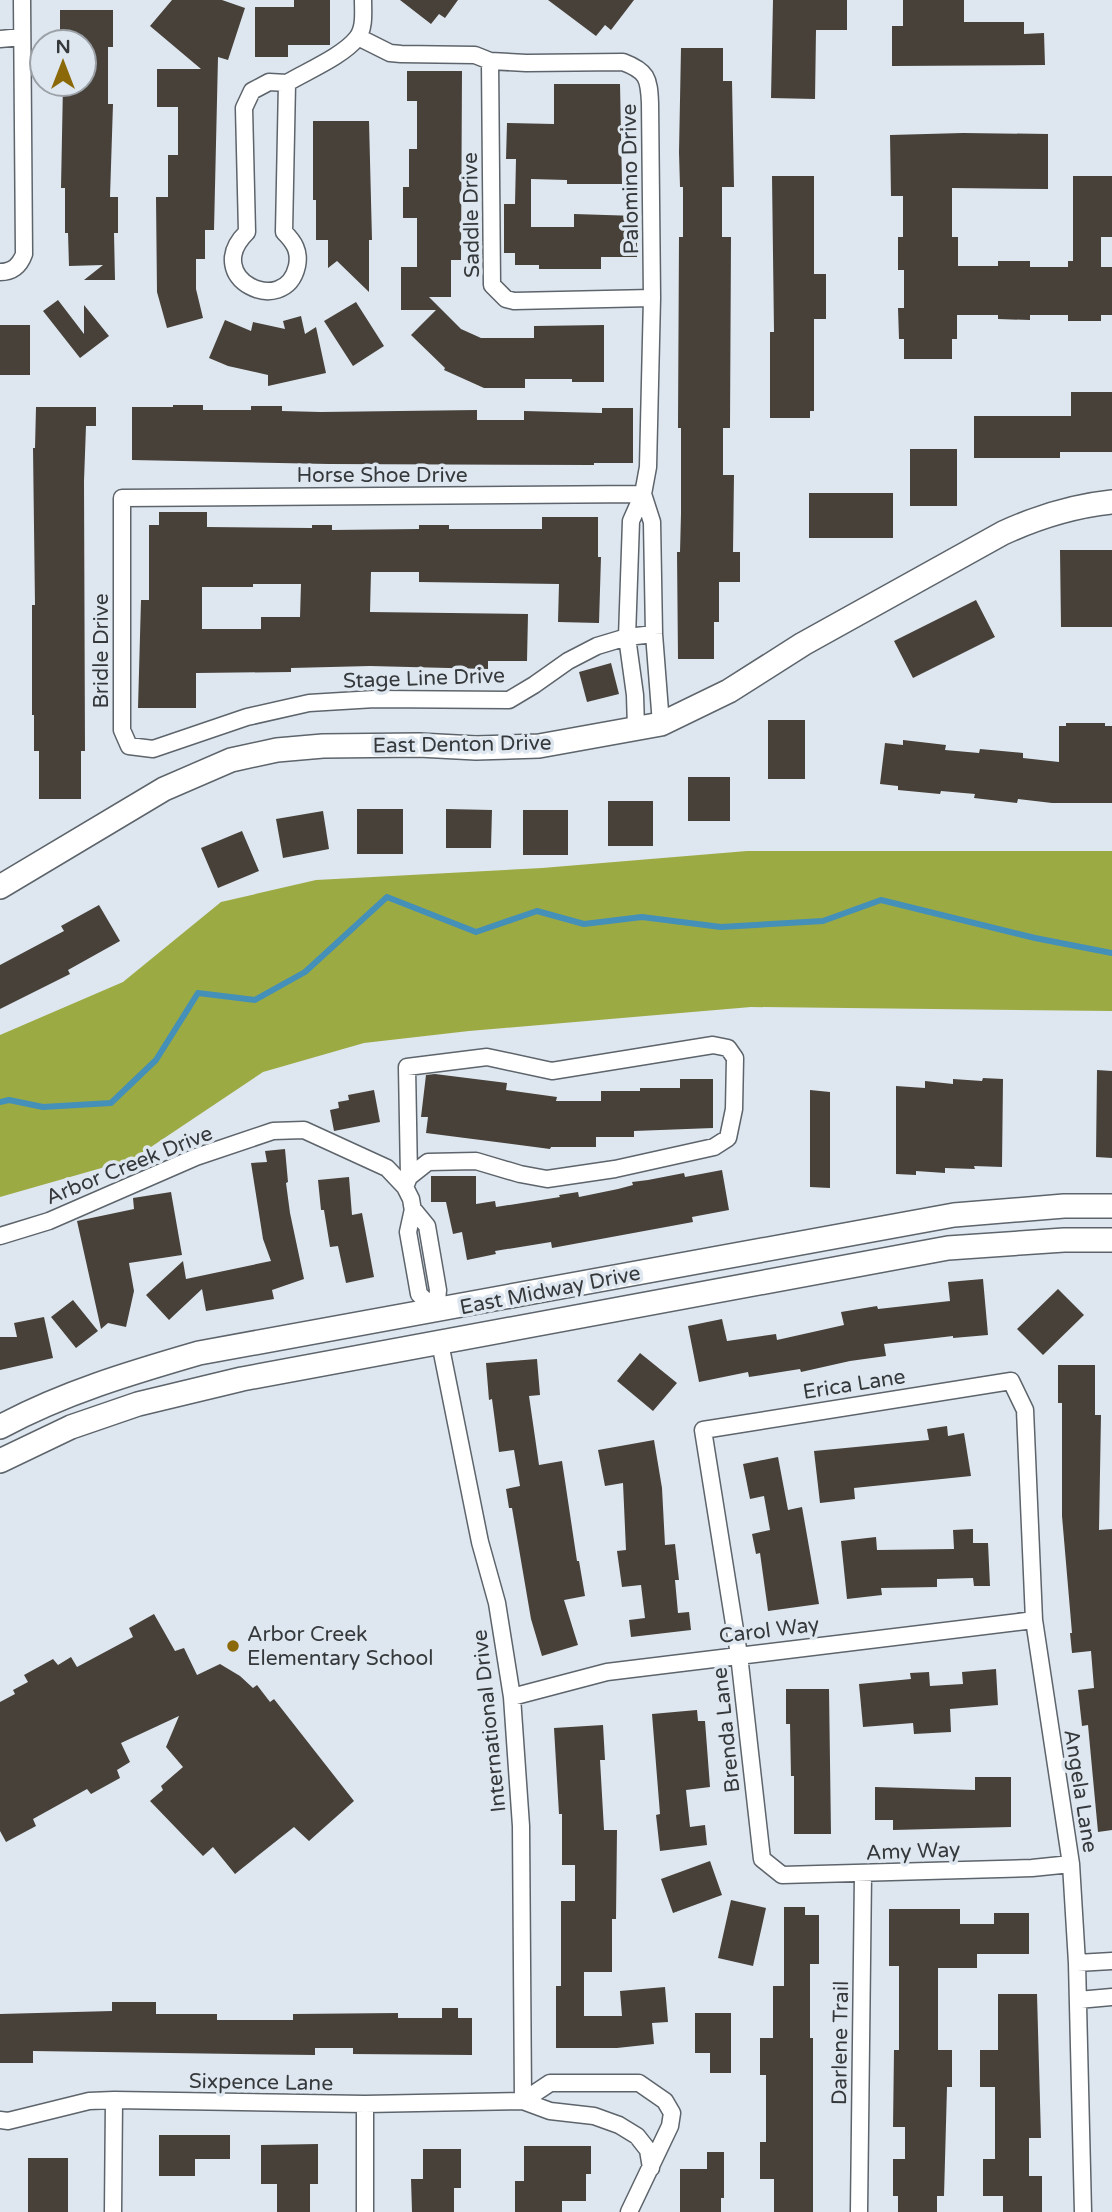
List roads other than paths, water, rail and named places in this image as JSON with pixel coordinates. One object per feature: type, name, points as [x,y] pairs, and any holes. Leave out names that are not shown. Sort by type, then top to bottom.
[{"type":"main road","name":"East Denton Drive","points":[[0,887],[164,789],[231,760],[277,750],[323,746],[539,746],[662,724],[729,691],[803,644],[1003,533],[1037,518],[1073,508],[1112,502]]},
{"type":"main road","name":"East Midway Drive","points":[[0,1427],[37,1407],[119,1376],[199,1353],[954,1216],[1064,1206],[1112,1206]]},
{"type":"main road","name":"East Midway Drive","points":[[0,1461],[72,1427],[138,1404],[242,1379],[948,1248],[1064,1240],[1112,1240]]},
{"type":"main road","points":[[436,1311],[440,1343]]},
{"type":"street","points":[[0,272],[8,272],[20,264],[24,254],[22,0]]},
{"type":"street","points":[[286,83],[284,232],[292,240],[298,260],[296,271],[290,280],[271,291],[260,291],[241,281],[233,261],[234,250],[247,232],[244,108],[252,91],[269,82],[286,83],[342,50],[358,37],[363,24],[363,0]]},
{"type":"street","points":[[0,39],[22,37]]},
{"type":"street","name":"Palomino Drive","points":[[358,37],[390,53],[475,55],[490,61],[623,62],[638,68],[645,75],[650,87],[652,298],[648,467],[643,495],[631,521],[627,636],[636,728]]},
{"type":"street","name":"Saddle Drive","points":[[490,61],[492,285],[506,299],[514,301],[652,298]]},
{"type":"street","name":"Palomino Drive","points":[[643,495],[652,522],[654,634],[662,724]]},
{"type":"street","name":"Horse Shoe Drive","points":[[122,498],[643,495]]},
{"type":"street","name":"Bridle Drive","points":[[122,498],[122,730],[129,746],[153,749],[183,737]]},
{"type":"street","name":"Stage Line Drive","points":[[183,737],[247,717],[309,703],[375,699],[509,700],[568,660],[597,646],[627,636],[654,634]]},
{"type":"street","points":[[407,1182],[428,1163],[476,1161],[547,1179],[615,1169],[714,1147],[728,1138],[734,1109],[735,1058],[728,1048],[713,1045],[552,1071],[487,1057],[407,1068],[407,1182],[413,1211],[427,1226],[438,1290],[436,1311]]},
{"type":"street","name":"Arbor Creek Drive","points":[[0,1236],[49,1221],[197,1157],[274,1131],[304,1130],[387,1168],[407,1182]]},
{"type":"street","name":"International Drive","points":[[440,1343],[480,1542],[497,1603],[512,1697],[521,1826],[523,2101]]},
{"type":"street","name":"Erica Lane","points":[[703,1430],[1010,1381]]},
{"type":"street","name":"Angela Lane","points":[[1010,1381],[1025,1410],[1034,1620],[1071,1864],[1077,1963],[1083,2212]]},
{"type":"street","name":"Brenda Lane","points":[[703,1430],[739,1655],[762,1860]]},
{"type":"street","name":"Carol Way","points":[[512,1697],[607,1672],[1034,1620]]},
{"type":"street","name":"Amy Way","points":[[762,1860],[782,1875],[1032,1868],[1071,1864]]},
{"type":"street","name":"Darlene Trail","points":[[859,2212],[863,1874]]},
{"type":"street","points":[[1077,1963],[1112,1961]]},
{"type":"street","points":[[1078,2000],[1112,1997]]},
{"type":"street","points":[[523,2101],[550,2083],[639,2083],[665,2101],[672,2113],[670,2126],[629,2212]]},
{"type":"street","points":[[113,2212],[114,2100]]},
{"type":"street","name":"Sixpence Lane","points":[[0,2120],[89,2101],[114,2100],[365,2104],[523,2101]]},
{"type":"street","points":[[523,2101],[550,2111],[594,2116],[619,2125],[638,2136],[648,2150],[650,2168]]},
{"type":"street","points":[[365,2104],[365,2212]]},
{"type":"waterway","points":[[0,1102],[9,1100],[43,1107],[111,1103],[156,1060],[198,993],[255,1000],[305,972],[387,897],[476,932],[537,911],[584,924],[642,917],[721,927],[823,921],[881,900],[1035,938],[1112,953]]},
{"type":"place","name":"Arbor Creek Elementary School","points":[[233,1646]]}]
